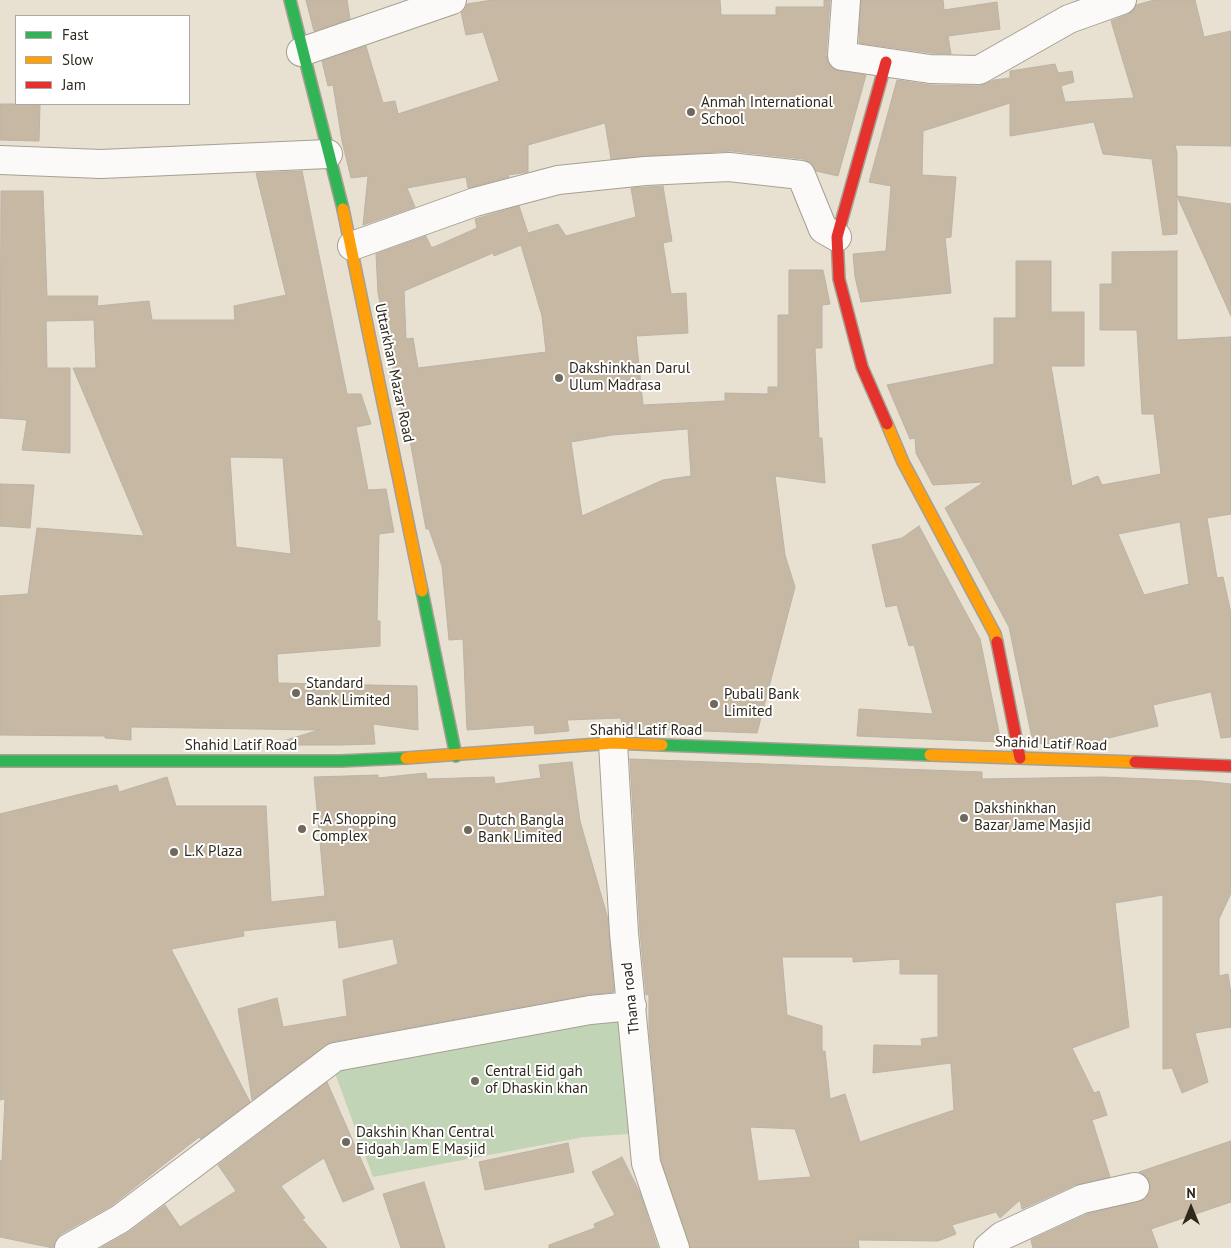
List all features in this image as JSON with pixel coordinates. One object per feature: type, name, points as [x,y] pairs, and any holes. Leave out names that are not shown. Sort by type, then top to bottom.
[{"type":"street","name":"Uttarkhan Mazar Road","points":[[290,0],[352,246],[456,756]]},
{"type":"street","points":[[302,52],[452,0]]},
{"type":"street","points":[[846,0],[842,56],[930,69],[979,70],[1069,19],[1122,0]]},
{"type":"street","points":[[886,62],[837,238],[839,279],[862,367],[903,462],[995,634],[1020,758]]},
{"type":"street","points":[[0,160],[101,164],[328,154]]},
{"type":"street","points":[[352,246],[475,202],[558,180],[645,171],[729,167],[801,175],[823,229],[837,238]]},
{"type":"street","name":"Shahid Latif Road","points":[[0,761],[340,762],[456,756],[612,743],[1231,766]]},
{"type":"street","name":"Thana road","points":[[612,743],[624,933],[646,1163],[675,1248]]},
{"type":"street","points":[[69,1248],[120,1219],[336,1057],[590,1010],[632,1006]]},
{"type":"street","points":[[988,1248],[1002,1236],[1082,1199],[1135,1187]]},
{"type":"green space","points":[[619,1020],[630,1134],[584,1137],[373,1177],[332,1065],[427,1043]]},
{"type":"building","points":[[306,0],[347,0],[350,19],[314,31]]},
{"type":"building","points":[[492,0],[720,0],[721,15],[776,15],[776,7],[824,7],[824,0],[830,0],[826,55],[828,63],[839,71],[866,75],[838,176],[816,171],[811,163],[803,159],[731,151],[611,159],[605,123],[528,145],[528,172],[508,175],[509,177],[468,188],[466,177],[407,188],[415,207],[363,225],[368,176],[351,178],[342,141],[333,85],[328,86],[322,61],[366,46],[383,103],[395,101],[398,114],[499,81],[483,32],[466,35],[461,12],[467,4]]},
{"type":"building","points":[[861,0],[943,0],[944,10],[997,2],[1000,29],[948,36],[951,54],[859,43]]},
{"type":"building","points":[[1154,0],[1195,0],[1204,37],[1231,31],[1231,146],[1175,145],[1177,153],[1177,234],[1163,235],[1152,159],[1103,154],[1094,122],[1010,136],[1010,103],[923,131],[922,175],[956,177],[951,237],[945,238],[951,293],[861,302],[855,277],[853,254],[886,251],[891,186],[869,182],[897,80],[930,85],[979,86],[994,80],[1010,78],[1010,71],[1055,64],[1058,73],[1072,71],[1074,82],[1061,86],[1065,102],[1134,98],[1111,21],[1128,14],[1136,5]]},
{"type":"building","points":[[0,104],[40,105],[39,141],[0,140]]},
{"type":"building","points":[[302,171],[347,394],[361,394],[371,424],[356,427],[368,490],[386,489],[394,532],[379,534],[377,621],[380,621],[380,646],[277,654],[278,683],[417,686],[418,730],[373,724],[375,744],[341,745],[270,745],[319,730],[131,727],[131,740],[105,738],[105,736],[0,735],[0,596],[28,594],[37,528],[144,536],[73,368],[96,368],[94,320],[46,321],[47,368],[70,368],[70,453],[22,450],[27,420],[0,418],[1,191],[43,191],[47,296],[98,296],[97,306],[149,301],[152,320],[235,320],[234,306],[286,295],[256,173]],"holes":[[[230,457],[283,458],[291,554],[236,547]]]},
{"type":"building","points":[[663,186],[672,241],[663,243],[671,294],[686,293],[688,333],[636,336],[643,405],[725,401],[725,393],[768,394],[768,387],[778,387],[778,315],[789,315],[789,270],[823,270],[830,304],[822,305],[822,348],[815,348],[819,438],[822,438],[825,483],[775,476],[785,555],[795,587],[757,733],[622,728],[621,718],[567,720],[569,731],[535,734],[534,725],[467,730],[463,639],[449,640],[442,566],[429,529],[426,529],[406,418],[403,418],[378,293],[376,254],[426,236],[431,247],[434,247],[477,228],[475,219],[519,206],[528,233],[558,224],[566,236],[636,217],[631,188]],"holes":[[[521,245],[542,316],[546,352],[418,368],[413,338],[406,339],[404,291],[493,253],[494,256]],[[688,429],[691,476],[663,480],[582,516],[571,442],[612,435]]]},
{"type":"building","points":[[1177,196],[1231,204],[1231,316]]},
{"type":"building","points":[[1177,251],[1177,340],[1231,337],[1231,514],[1207,518],[1217,578],[1223,577],[1231,613],[1231,737],[1221,738],[1211,692],[1153,705],[1158,726],[1080,745],[1033,743],[1009,627],[945,508],[984,482],[933,485],[916,453],[915,438],[910,439],[887,385],[994,364],[994,318],[1016,318],[1016,261],[1051,261],[1051,312],[1084,312],[1084,366],[1051,366],[1072,486],[1098,476],[1102,485],[1161,474],[1154,414],[1142,414],[1137,330],[1100,330],[1100,284],[1112,284],[1112,252]],"holes":[[[1180,522],[1189,584],[1144,595],[1118,534]]]},
{"type":"building","points":[[0,484],[34,485],[30,528],[0,526]]},
{"type":"building","points":[[919,526],[980,639],[1001,742],[857,736],[859,709],[933,714],[914,645],[909,646],[897,605],[886,607],[872,545],[902,538]]},
{"type":"building","points":[[630,759],[982,772],[982,779],[1101,777],[1231,784],[1231,893],[1219,919],[1219,976],[1228,974],[1231,994],[1231,1027],[1195,1033],[1208,1082],[1182,1093],[1172,1068],[1163,1069],[1163,895],[1115,903],[1129,1027],[1072,1048],[1094,1093],[1099,1091],[1107,1115],[1092,1120],[1110,1177],[1075,1185],[1022,1209],[1020,1200],[1000,1218],[996,1212],[952,1225],[956,1234],[938,1241],[858,1240],[859,1248],[690,1248],[661,1160],[649,1028],[649,994],[646,995],[640,932]],"holes":[[[782,957],[853,957],[853,962],[900,959],[900,974],[938,974],[938,1037],[921,1039],[922,1046],[874,1045],[873,1073],[951,1063],[954,1110],[860,1142],[845,1094],[830,1099],[825,1051],[822,1051],[822,1026],[787,1015]],[[750,1127],[795,1129],[811,1177],[758,1181]]]},
{"type":"building","points":[[572,762],[580,821],[608,919],[614,992],[587,995],[332,1042],[252,1100],[238,1009],[277,998],[283,1027],[347,1016],[343,980],[398,964],[393,939],[339,948],[336,920],[243,931],[244,936],[171,949],[250,1102],[201,1139],[199,1137],[111,1206],[61,1234],[55,1241],[53,1248],[0,1237],[0,1161],[2,1160],[5,1099],[0,1100],[0,814],[117,785],[119,792],[167,777],[176,806],[266,806],[271,902],[325,896],[314,777],[378,775],[378,778],[426,773],[427,779],[494,777],[495,784],[541,778],[539,765]]},
{"type":"building","points":[[327,1082],[374,1189],[343,1202],[324,1158],[281,1186],[305,1218],[302,1219],[327,1248],[101,1248],[129,1232],[165,1205],[180,1227],[236,1191],[218,1165]]},
{"type":"building","points":[[1231,1141],[1231,1202],[1151,1229],[1158,1248],[1033,1248],[1031,1240],[1087,1214],[1145,1199],[1150,1192],[1150,1184],[1146,1176],[1139,1172]]},
{"type":"building","points":[[568,1143],[574,1172],[485,1190],[479,1162]]},
{"type":"building","points":[[622,1157],[640,1193],[658,1248],[549,1248],[549,1245],[595,1228],[594,1224],[615,1215],[592,1172]]},
{"type":"building","points":[[424,1182],[445,1248],[401,1248],[383,1194]]},
{"type":"traffic: fast","points":[[290,0],[343,209]]},
{"type":"traffic: fast","points":[[422,591],[456,756]]},
{"type":"traffic: fast","points":[[662,745],[930,755]]},
{"type":"traffic: fast","points":[[0,761],[341,761],[406,758]]},
{"type":"traffic: slow","points":[[343,209],[422,591]]},
{"type":"traffic: slow","points":[[887,424],[903,462],[995,634],[997,642]]},
{"type":"traffic: slow","points":[[406,758],[613,743],[662,745]]},
{"type":"traffic: slow","points":[[930,755],[1135,762]]},
{"type":"traffic: jam","points":[[886,62],[837,237],[839,279],[862,367],[887,424]]},
{"type":"traffic: jam","points":[[997,642],[1020,758]]},
{"type":"traffic: jam","points":[[1135,762],[1231,766]]},
{"type":"place","name":"Anmah International School","points":[[691,112]]},
{"type":"place","name":"Dakshinkhan Darul Ulum Madrasa","points":[[559,378]]},
{"type":"place","name":"Standard Bank Limited","points":[[296,693]]},
{"type":"place","name":"Pubali Bank Limited","points":[[714,704]]},
{"type":"place","name":"Dakshinkhan Bazar Jame Masjid","points":[[964,818]]},
{"type":"place","name":"F.A Shopping Complex","points":[[302,829]]},
{"type":"place","name":"Dutch Bangla Bank Limited","points":[[468,830]]},
{"type":"place","name":"L.K Plaza","points":[[174,852]]},
{"type":"place","name":"Central Eid gah of Dhaskin khan","points":[[475,1081]]},
{"type":"place","name":"Dakshin Khan Central Eidgah Jam E Masjid","points":[[346,1142]]}]
